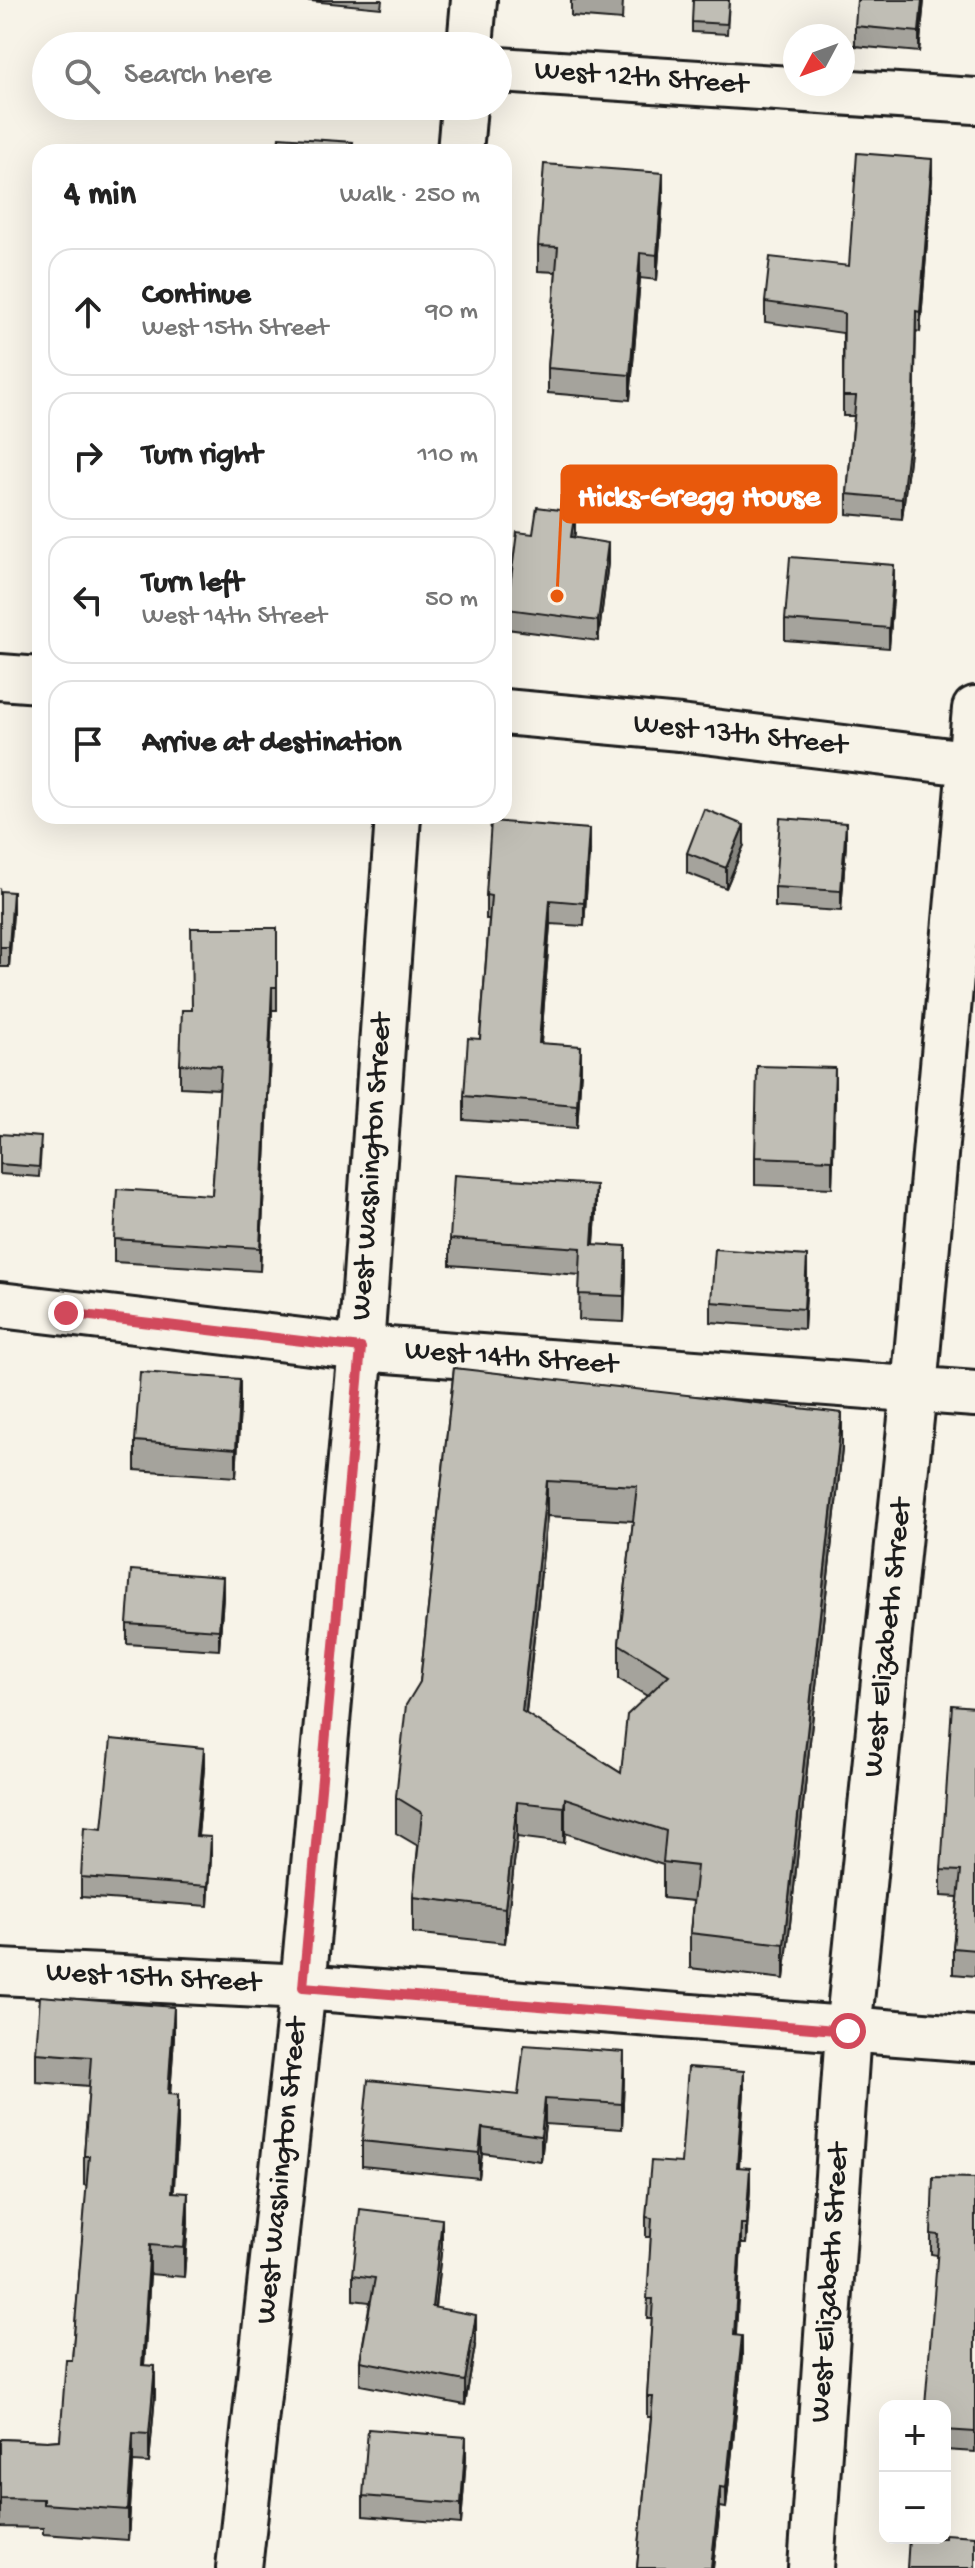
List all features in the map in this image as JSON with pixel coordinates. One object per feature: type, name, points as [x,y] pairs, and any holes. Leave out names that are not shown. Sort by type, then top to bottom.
[{"type":"street","points":[[471,32],[474,0]]},
{"type":"street","name":"West 12th Street","points":[[512,71],[975,101]]},
{"type":"street","points":[[461,144],[463,120]]},
{"type":"street","points":[[0,677],[32,679]]},
{"type":"street","name":"West Elizabeth Street","points":[[811,2568],[848,2031],[914,1389],[975,709]]},
{"type":"street","name":"West 13th Street","points":[[512,713],[680,728],[972,763]]},
{"type":"street","name":"West Washington Street","points":[[239,2568],[303,1987],[361,1348],[397,824]]},
{"type":"street","name":"West 14th Street","points":[[0,1305],[361,1348],[975,1394]]},
{"type":"street","name":"West 15th Street","points":[[0,1972],[303,1987],[975,2039]]},
{"type":"building","points":[[693,0],[729,0],[727,24],[692,22]]},
{"type":"building","points":[[857,0],[922,0],[919,32],[855,26]]},
{"type":"building","points":[[279,137],[353,142],[353,144],[279,144]]},
{"type":"building","points":[[857,153],[932,159],[920,312],[916,311],[914,397],[902,499],[847,494],[856,396],[843,396],[844,313],[765,302],[770,257],[849,266]]},
{"type":"building","points":[[544,164],[663,173],[657,255],[640,253],[630,375],[548,368],[558,247],[538,246]]},
{"type":"building","points":[[537,507],[575,512],[571,537],[608,543],[598,621],[512,610],[512,570],[517,532],[533,534]]},
{"type":"building","points":[[790,557],[894,565],[889,628],[785,620]]},
{"type":"building","points":[[704,809],[744,825],[726,868],[687,853]]},
{"type":"building","points":[[780,818],[846,823],[841,891],[775,887]]},
{"type":"building","points":[[491,824],[589,829],[584,903],[550,900],[539,1043],[581,1046],[577,1105],[464,1096],[468,1038],[480,1039],[491,896],[486,895]]},
{"type":"building","points":[[0,891],[13,892],[9,947],[0,947]]},
{"type":"building","points":[[191,928],[277,928],[277,987],[272,987],[260,1248],[114,1239],[117,1189],[212,1195],[221,1066],[180,1064],[182,1010],[192,1010]]},
{"type":"building","points":[[757,1066],[835,1068],[832,1160],[755,1157]]},
{"type":"building","points":[[0,1134],[41,1137],[39,1167],[0,1164]]},
{"type":"building","points":[[454,1175],[596,1185],[592,1244],[626,1246],[624,1296],[579,1294],[581,1248],[450,1239]]},
{"type":"building","points":[[715,1249],[807,1256],[804,1309],[711,1302]]},
{"type":"building","points":[[454,1368],[842,1413],[784,1944],[690,1933],[697,1866],[663,1862],[666,1831],[565,1798],[564,1807],[517,1802],[505,1908],[413,1897],[422,1813],[396,1797],[406,1705],[420,1682]],"holes":[[[547,1481],[637,1486],[619,1644],[669,1675],[627,1715],[621,1773],[522,1711]]]},
{"type":"building","points":[[140,1372],[240,1379],[236,1449],[135,1441]]},
{"type":"building","points":[[131,1570],[223,1577],[219,1630],[127,1624]]},
{"type":"building","points":[[952,1705],[975,1707],[975,1950],[953,1948],[961,1871],[941,1870]]},
{"type":"building","points":[[111,1739],[204,1748],[196,1836],[211,1837],[208,1886],[81,1877],[84,1827],[102,1829]]},
{"type":"building","points":[[40,1996],[174,2007],[168,2094],[178,2095],[172,2192],[188,2193],[184,2248],[150,2245],[142,2365],[155,2366],[149,2434],[133,2433],[128,2510],[43,2504],[43,2499],[0,2498],[0,2439],[60,2440],[66,2360],[72,2360],[89,2156],[84,2156],[91,2057],[36,2053]]},
{"type":"building","points":[[524,2045],[624,2052],[622,2104],[545,2099],[541,2136],[482,2128],[479,2153],[362,2141],[368,2080],[518,2095]]},
{"type":"building","points":[[688,2067],[744,2071],[737,2167],[750,2168],[746,2224],[741,2224],[734,2335],[742,2336],[726,2488],[720,2487],[711,2568],[637,2568],[653,2397],[647,2397],[653,2299],[647,2299],[652,2218],[646,2217],[651,2161],[681,2163]]},
{"type":"building","points":[[933,2177],[975,2178],[975,2432],[951,2430],[951,2400],[925,2400],[939,2235],[931,2234]]},
{"type":"building","points":[[360,2209],[442,2219],[432,2307],[476,2315],[465,2381],[360,2361],[375,2278],[353,2275]]},
{"type":"building","points":[[368,2429],[466,2437],[461,2504],[363,2496]]},
{"type":"building","points":[[951,2534],[975,2536],[975,2568],[907,2568],[909,2544],[951,2544]]},
{"type":"place","name":"Hicks-Gregg House","points":[[557,596]]},
{"type":"route","points":[[66,1313],[361,1348],[303,1987],[848,2031]]}]
